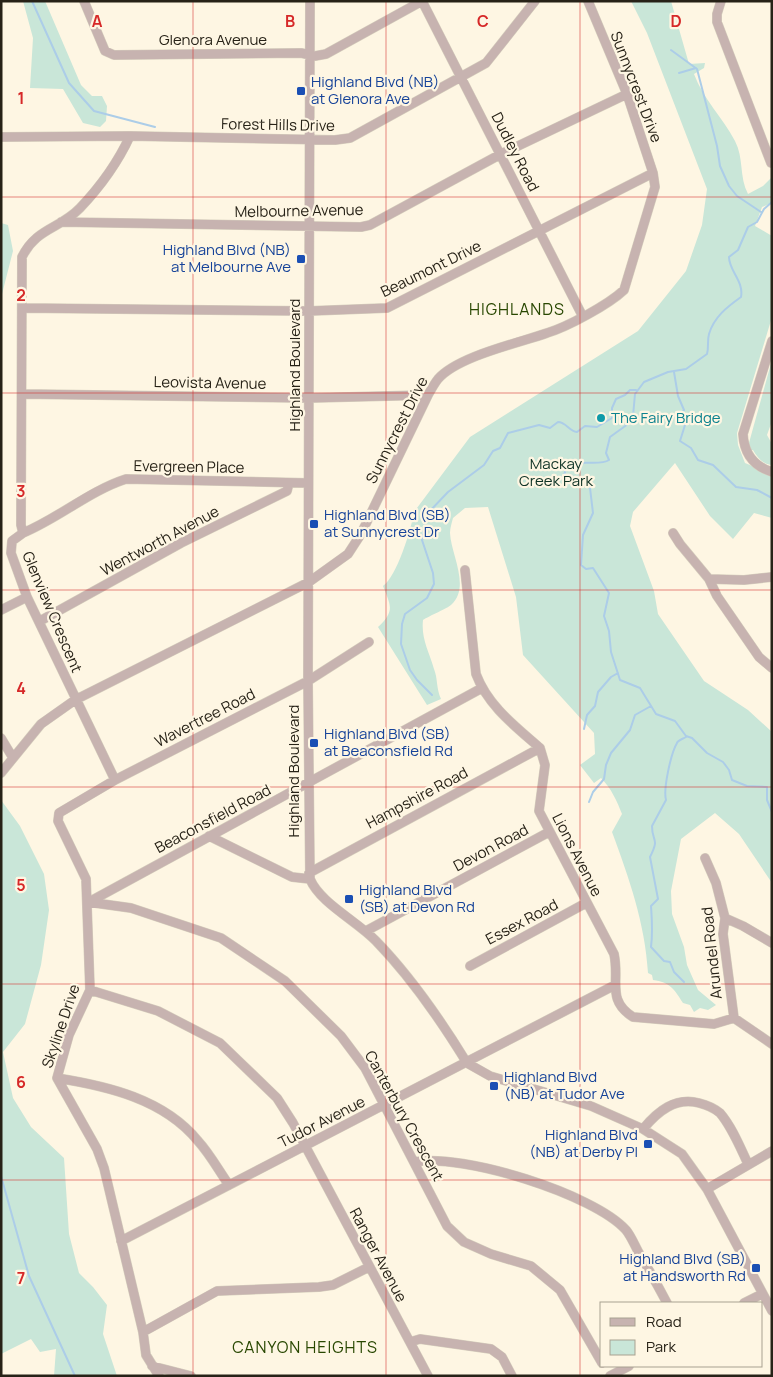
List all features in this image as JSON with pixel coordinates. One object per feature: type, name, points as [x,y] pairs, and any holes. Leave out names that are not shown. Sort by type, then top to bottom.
[{"type":"street","name":"Glenora Avenue","points":[[84,1],[105,51],[114,55],[326,54],[422,1]]},
{"type":"street","name":"Highland Boulevard","points":[[309,876],[310,1]]},
{"type":"street","name":"Dudley Road","points":[[422,1],[582,316]]},
{"type":"street","name":"Forest Hills Drive","points":[[1,136],[130,136],[310,140],[350,138],[486,64],[535,1]]},
{"type":"street","name":"Sunnycrest Drive","points":[[1,773],[41,724],[76,700],[309,582],[348,554],[361,534],[428,395],[439,378],[499,346],[549,333],[614,299],[624,290],[655,187],[653,173],[627,94],[588,1]]},
{"type":"street","points":[[721,1],[717,22],[771,163]]},
{"type":"street","name":"Melbourne Avenue","points":[[61,222],[361,227],[370,224],[501,154],[627,94]]},
{"type":"street","name":"Glenview Crescent","points":[[115,780],[27,597],[11,553],[12,541],[23,533],[21,525],[22,256],[28,245],[39,234],[79,209],[121,156],[130,136]]},
{"type":"street","name":"Beaumont Drive","points":[[22,308],[309,311],[387,308],[653,173]]},
{"type":"street","points":[[772,341],[743,434],[745,449],[751,459],[757,466],[772,472]]},
{"type":"street","name":"Leovista Avenue","points":[[22,394],[309,398],[428,395]]},
{"type":"street","name":"Evergreen Place","points":[[23,533],[43,525],[108,485],[126,479],[308,483]]},
{"type":"street","name":"Wentworth Avenue","points":[[40,621],[181,543],[287,491],[289,483]]},
{"type":"street","points":[[673,532],[680,544],[709,579],[717,596],[759,657],[772,668]]},
{"type":"street","points":[[465,570],[476,674],[482,688],[503,715],[540,748]]},
{"type":"street","points":[[709,579],[744,580],[772,577]]},
{"type":"street","points":[[1,610],[27,597]]},
{"type":"street","name":"Wavertree Road","points":[[58,821],[59,812],[115,780],[308,681],[369,642]]},
{"type":"street","name":"Beaconsfield Road","points":[[88,902],[482,688]]},
{"type":"street","points":[[1,738],[13,758]]},
{"type":"street","name":"Lions Avenue","points":[[540,748],[545,766],[539,811],[614,954],[617,968],[614,996],[622,1010],[633,1017],[714,1024],[734,1018]]},
{"type":"street","name":"Hampshire Road","points":[[309,876],[326,864],[540,748]]},
{"type":"street","name":"Skyline Drive","points":[[58,821],[86,879],[90,990],[69,1035],[56,1078],[97,1149],[143,1332],[146,1355],[159,1376]]},
{"type":"street","name":"Devon Road","points":[[366,931],[549,832]]},
{"type":"street","points":[[209,836],[292,877],[309,876],[321,895],[366,931],[393,959],[432,1006],[467,1063],[490,1076],[591,1106],[643,1129],[682,1154],[707,1189],[772,1311]]},
{"type":"street","name":"Arundel Road","points":[[705,858],[716,883],[725,918],[723,934],[734,1018]]},
{"type":"street","name":"Canterbury Crescent","points":[[88,902],[131,908],[221,938],[249,955],[285,981],[341,1036],[364,1068],[447,1226],[464,1242],[491,1254],[531,1266],[560,1290],[600,1360]]},
{"type":"street","name":"Essex Road","points":[[470,966],[586,903]]},
{"type":"street","points":[[725,918],[772,943]]},
{"type":"street","name":"Tudor Avenue","points":[[121,1241],[616,985]]},
{"type":"street","name":"Ranger Avenue","points":[[90,990],[158,1011],[220,1043],[277,1098],[305,1146],[428,1376]]},
{"type":"street","points":[[734,1018],[772,1044]]},
{"type":"street","points":[[56,1078],[106,1087],[152,1103],[179,1122],[198,1140],[229,1185]]},
{"type":"street","points":[[643,1129],[657,1112],[677,1102],[689,1100],[707,1105],[718,1112],[726,1122],[748,1164]]},
{"type":"street","points":[[707,1189],[772,1151]]},
{"type":"street","points":[[415,1162],[429,1159],[469,1164],[554,1188],[606,1212],[626,1230],[666,1302]]},
{"type":"street","points":[[143,1332],[217,1292],[319,1288],[333,1284],[369,1267]]},
{"type":"street","points":[[746,1302],[762,1294]]},
{"type":"street","points":[[410,1342],[420,1339],[491,1349],[502,1357],[512,1376]]},
{"type":"street","points":[[152,1366],[189,1375]]},
{"type":"street","points":[[609,1376],[626,1367]]},
{"type":"green space","points":[[23,1],[45,1],[81,85],[92,96],[102,96],[107,106],[106,121],[100,127],[83,123],[63,89],[30,88],[33,38]]},
{"type":"green space","name":"Mackay Creek Park","points":[[631,1],[671,1],[689,64],[705,63],[704,68],[694,74],[703,92],[738,147],[743,181],[748,194],[763,186],[772,177],[772,203],[762,207],[755,226],[772,236],[772,317],[737,433],[738,445],[745,463],[772,474],[772,518],[754,513],[733,539],[710,516],[675,463],[633,512],[630,526],[654,591],[658,614],[704,681],[748,710],[772,732],[772,883],[739,834],[715,813],[681,839],[671,891],[672,914],[684,947],[687,965],[698,990],[716,1005],[708,1010],[700,1008],[694,1012],[690,1005],[683,1003],[668,984],[653,980],[652,975],[648,973],[640,919],[612,832],[622,814],[605,782],[601,778],[594,783],[580,765],[595,754],[594,733],[523,655],[516,597],[488,507],[465,508],[453,518],[450,533],[451,542],[460,580],[457,598],[451,605],[423,620],[424,639],[441,699],[427,705],[378,627],[387,617],[390,608],[383,586],[398,563],[407,541],[414,512],[470,437],[638,331],[686,271],[702,225],[707,189],[647,33]]},
{"type":"green space","points":[[1,223],[8,225],[13,251],[1,298]]},
{"type":"green space","points":[[772,360],[772,421],[767,435],[772,444],[772,465],[761,460],[753,450],[747,450]]},
{"type":"green space","points":[[1,800],[20,826],[44,874],[49,910],[41,965],[25,1024],[3,1052],[13,1098],[31,1127],[64,1158],[69,1234],[79,1273],[107,1305],[103,1334],[117,1376],[54,1376],[56,1349],[40,1352],[31,1339],[1,1354]]},
{"type":"waterway","points":[[32,1],[69,83],[94,111],[155,127]]},
{"type":"waterway","points":[[671,50],[697,69],[717,146],[720,166],[729,186],[737,196],[761,212]]},
{"type":"waterway","points":[[679,73],[696,68]]},
{"type":"waterway","points":[[772,202],[764,209],[757,222],[748,227],[738,250],[729,257],[731,267],[739,281],[741,297],[714,322],[709,334],[707,354],[686,369],[668,372],[644,382],[635,394],[633,416],[628,424],[610,437],[606,453],[609,460],[598,463],[577,463],[571,465],[564,475],[570,482],[584,484],[590,488],[593,513],[583,535],[581,565],[586,569],[593,568],[609,593],[604,616],[609,631],[611,652],[620,680],[640,688],[656,714],[675,721],[686,736],[692,738],[707,753],[723,762],[729,770],[732,780],[747,786],[767,787],[767,800],[772,812]]},
{"type":"waterway","points":[[674,372],[678,396],[684,410],[679,419],[685,425],[680,441],[691,448],[698,460],[713,465],[736,487],[757,490],[772,498]]},
{"type":"waterway","points":[[432,695],[410,670],[401,644],[402,624],[405,614],[427,598],[434,584],[433,573],[422,540],[427,514],[448,492],[484,465],[493,451],[500,448],[508,433],[539,425],[550,428],[558,422],[577,432],[585,426],[597,427],[612,418],[612,408],[616,399],[625,395],[630,390],[636,390]]},
{"type":"waterway","points":[[584,729],[587,715],[595,706],[598,692],[611,677],[618,673]]},
{"type":"waterway","points":[[589,802],[593,792],[604,779],[606,765],[611,753],[630,730],[635,715],[651,706]]},
{"type":"waterway","points":[[684,982],[674,972],[670,962],[664,961],[651,947],[651,906],[658,899],[650,857],[655,843],[652,826],[666,800],[668,771],[672,755],[679,740],[686,737]]},
{"type":"waterway","points":[[1,1176],[29,1276],[75,1376]]},
{"type":"place","name":"Highland Blvd (NB) at Glenora Ave","points":[[301,91]]},
{"type":"place","name":"Highland Blvd (NB) at Melbourne Ave","points":[[301,259]]},
{"type":"place","name":"The Fairy Bridge","points":[[601,418]]},
{"type":"place","name":"Highland Blvd (SB) at Sunnycrest Dr","points":[[314,524]]},
{"type":"place","name":"Highland Blvd (SB) at Beaconsfield Rd","points":[[314,743]]},
{"type":"place","name":"Highland Blvd (SB) at Devon Rd","points":[[349,899]]},
{"type":"place","name":"Highland Blvd (NB) at Tudor Ave","points":[[494,1086]]},
{"type":"place","name":"Highland Blvd (NB) at Derby Pl","points":[[648,1144]]},
{"type":"place","name":"Highland Blvd (SB) at Handsworth Rd","points":[[756,1268]]},
{"type":"district","name":"HIGHLANDS","points":[[517,309]]},
{"type":"district","name":"CANYON HEIGHTS","points":[[305,1347]]}]
